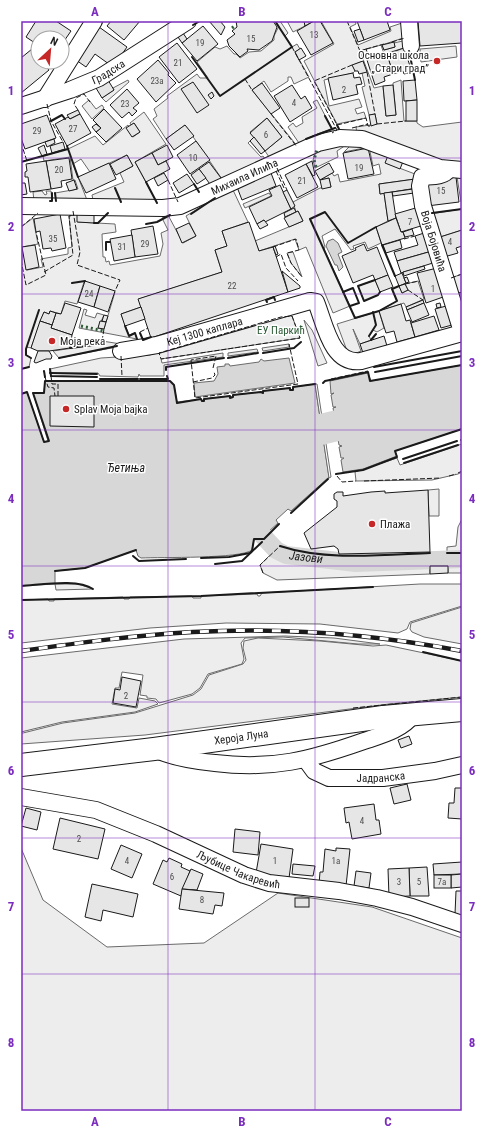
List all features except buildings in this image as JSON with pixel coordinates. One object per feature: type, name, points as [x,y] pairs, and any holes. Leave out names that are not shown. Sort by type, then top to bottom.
[{"type":"main road","name":"Хероја Луна","points":[[21,765],[154,749],[414,714],[462,710]]},
{"type":"street","points":[[45,99],[94,21]]},
{"type":"street","name":"Градска","points":[[21,106],[45,99],[99,78],[188,21]]},
{"type":"street","points":[[409,21],[411,46]]},
{"type":"street","name":"Михаила Илића","points":[[21,206],[163,208],[180,206],[318,144],[340,138],[357,138],[369,141],[421,161],[455,170]]},
{"type":"street","name":"Воја Бојовића","points":[[455,170],[441,175],[422,177],[420,186],[423,206],[462,333]]},
{"type":"street","name":"Кеј 1300 каплара","points":[[121,351],[157,346],[310,301],[316,302],[335,350],[343,358],[351,362],[361,361],[462,333]]},
{"type":"street","points":[[154,749],[183,759],[239,766],[278,765],[306,760],[391,732],[403,725],[414,714]]},
{"type":"street","name":"Јадранска","points":[[306,760],[314,771],[329,778],[383,778],[435,771],[462,765]]},
{"type":"street","name":"Љубице Чакаревић","points":[[21,797],[96,810],[149,831],[244,875],[263,881],[377,898],[412,907],[462,924]]},
{"type":"shaded area","points":[[275,21],[280,21],[288,33],[285,36],[292,47],[297,44],[300,49],[295,52],[309,77],[294,84],[291,77],[288,77],[288,81],[271,92],[264,81],[252,90],[298,147],[271,160],[265,151],[282,137],[267,118],[250,132],[254,137],[248,143],[261,157],[263,156],[267,162],[224,182],[185,125],[166,139],[153,119],[157,116],[154,109],[168,98],[167,96],[197,74],[200,78],[208,78],[197,62],[215,47],[220,49],[227,46],[240,58],[249,52],[261,51],[274,40],[274,36],[279,26]]},
{"type":"shaded area","points":[[287,21],[304,21],[305,26],[293,32]]},
{"type":"shaded area","points":[[321,21],[355,21],[356,24],[350,27],[358,45],[391,31],[390,27],[402,23],[406,37],[382,45],[384,50],[395,47],[394,43],[407,40],[404,48],[384,54],[381,45],[360,51],[374,88],[383,86],[386,116],[396,115],[393,83],[401,80],[404,121],[417,121],[417,123],[423,127],[462,122],[462,166],[457,166],[357,134],[356,127],[377,124],[375,114],[369,115],[362,87],[365,86],[362,73],[366,71],[363,61],[353,65],[355,71],[353,73],[324,80],[329,106],[359,99],[362,107],[355,109],[357,114],[364,112],[366,118],[337,124],[304,61],[334,44]]},
{"type":"shaded area","points":[[456,46],[457,57],[421,62],[420,49]]},
{"type":"shaded area","points":[[128,80],[129,82],[106,102],[102,98],[114,90],[113,88]]},
{"type":"shaded area","points":[[89,100],[96,109],[102,105],[104,108],[92,119],[82,106]]},
{"type":"shaded area","points":[[317,100],[332,129],[317,134],[319,138],[301,146],[288,127],[293,123],[296,127],[303,123],[302,117],[317,108],[313,102]]},
{"type":"shaded area","points":[[144,112],[166,144],[135,162],[157,203],[93,200],[92,195],[124,182],[120,173],[133,166],[127,155],[90,172],[81,159],[73,164],[87,200],[56,201],[55,193],[78,189],[75,180],[73,180],[70,157],[44,161],[43,156],[68,149],[95,136],[103,145],[128,125],[133,137],[140,132],[134,123],[131,125],[130,123]]},
{"type":"shaded area","points":[[351,142],[367,144],[389,153],[386,163],[415,174],[415,179],[379,184],[380,194],[384,193],[388,221],[376,227],[381,243],[368,249],[365,242],[353,246],[354,249],[351,250],[335,229],[322,236],[325,247],[324,249],[350,306],[333,313],[306,247],[299,250],[295,239],[259,251],[255,241],[303,221],[298,211],[296,212],[293,202],[320,188],[331,187],[329,178],[320,180],[332,173],[334,176],[338,174],[340,182],[381,174],[379,164],[373,166],[369,147],[344,152],[350,146]]},
{"type":"shaded area","points":[[346,145],[337,151],[338,157],[315,168],[313,160],[317,148]]},
{"type":"shaded area","points":[[462,176],[462,202],[461,202],[457,177]]},
{"type":"shaded area","points":[[233,190],[248,222],[222,231],[227,246],[215,250],[222,272],[139,299],[141,307],[121,314],[129,335],[135,333],[137,339],[79,328],[84,309],[87,310],[85,315],[95,318],[97,313],[104,315],[98,328],[104,329],[115,292],[84,282],[77,304],[65,301],[61,314],[50,311],[49,314],[44,312],[31,348],[27,347],[26,349],[26,355],[31,358],[29,367],[21,369],[21,227],[33,218],[38,244],[22,247],[27,270],[43,267],[41,259],[68,254],[68,248],[72,247],[69,216],[74,215],[73,210],[77,210],[78,222],[115,224],[116,232],[102,234],[103,257],[105,257],[106,262],[109,261],[110,265],[160,256],[163,244],[161,233],[168,230],[162,218],[168,215],[183,243],[196,236],[186,216],[215,198]]},
{"type":"shaded area","points":[[42,191],[45,195],[47,194],[46,191],[51,191],[52,201],[34,201],[33,192]]},
{"type":"shaded area","points":[[269,193],[271,196],[245,208],[243,204]]},
{"type":"shaded area","points":[[462,209],[462,230],[437,238],[430,214]]},
{"type":"shaded area","points":[[293,252],[302,277],[291,263],[287,253]]},
{"type":"shaded area","points":[[462,274],[462,292],[456,294],[451,278]]},
{"type":"shaded area","points":[[375,280],[380,292],[378,295],[364,301],[358,286]]},
{"type":"shaded area","points":[[418,281],[424,299],[406,307],[404,303],[379,311],[397,301],[392,289],[399,286],[402,293],[408,290],[405,284]]},
{"type":"shaded area","points":[[379,311],[384,328],[377,332],[373,330],[369,336],[371,340],[360,344],[353,329],[361,351],[349,356],[337,324]]},
{"type":"shaded area","points":[[287,316],[292,316],[300,338],[161,359],[162,363],[223,353],[223,357],[164,365],[164,376],[140,376],[139,374],[138,377],[100,376],[98,373],[50,373],[50,369],[101,358],[150,355]]},
{"type":"shaded area","points":[[304,320],[312,330],[327,363],[318,366]]},
{"type":"shaded area","points":[[102,341],[121,344],[122,346],[59,358],[53,351],[101,344]]},
{"type":"shaded area","points":[[289,344],[289,347],[263,351],[262,348]]},
{"type":"shaded area","points":[[257,349],[258,352],[228,356],[228,353]]},
{"type":"shaded area","points":[[462,444],[462,472],[458,474],[432,480],[356,481],[355,472],[397,458],[400,465]]},
{"type":"shaded area","points":[[439,489],[439,516],[429,516],[428,490]]},
{"type":"shaded area","points":[[462,519],[462,554],[447,554],[447,547],[456,546],[458,527]]},
{"type":"shaded area","points":[[272,553],[278,558],[288,561],[351,569],[430,564],[430,574],[277,580],[263,573],[260,565]]},
{"type":"shaded area","points":[[430,553],[430,555],[377,558],[329,555],[356,556]]},
{"type":"shaded area","points":[[448,563],[462,563],[462,573],[448,573]]},
{"type":"shaded area","points":[[55,584],[78,584],[93,589],[56,590]]},
{"type":"shaded area","points":[[420,584],[462,584],[462,606],[410,622],[407,629],[398,633],[320,624],[226,623],[150,628],[21,643],[21,600],[48,599],[49,601],[54,601],[54,599],[123,597],[124,599],[129,599],[130,597],[192,596],[193,598],[201,598],[201,596],[257,594],[260,596],[262,593]]},
{"type":"shaded area","points":[[462,607],[462,644],[424,637],[412,632],[410,629],[411,623]]},
{"type":"shaded area","points":[[285,636],[334,638],[380,644],[358,644],[283,637],[245,638],[241,643],[244,659],[242,664],[208,674],[200,688],[192,694],[159,703],[156,699],[147,698],[147,696],[140,695],[143,675],[122,672],[119,688],[115,688],[112,704],[137,708],[139,698],[155,701],[158,704],[135,712],[62,722],[21,732],[21,658],[184,639]]},
{"type":"shaded area","points":[[258,638],[320,641],[373,646],[386,645],[462,661],[462,697],[389,704],[145,735],[21,744],[21,733],[63,723],[135,713],[193,695],[201,689],[209,675],[243,664],[246,660],[243,648],[244,641]]},
{"type":"shaded area","points":[[21,848],[43,900],[107,947],[204,943],[278,893],[372,907],[462,938],[462,1111],[21,1111]]},
{"type":"water","points":[[333,239],[338,243],[342,252],[338,254],[343,267],[339,271],[326,246],[328,241]]},
{"type":"water","points":[[289,358],[295,383],[195,397],[194,383],[214,381],[218,374],[217,367],[225,366],[225,364],[229,364],[230,366],[259,362],[261,359],[264,361]]},
{"type":"water","points":[[462,365],[462,429],[395,451],[397,456],[363,469],[343,472],[341,460],[344,458],[341,458],[339,447],[342,446],[339,445],[337,434],[340,433],[337,433],[335,420],[338,420],[335,419],[333,408],[336,407],[333,407],[331,395],[334,393],[331,394],[330,381],[368,373],[371,381]]},
{"type":"water","name":"Ђетиња","points":[[45,381],[170,381],[174,385],[177,402],[201,399],[204,401],[204,399],[232,397],[233,395],[263,393],[263,391],[290,388],[293,390],[293,387],[315,384],[329,477],[291,511],[288,509],[276,520],[278,523],[267,533],[264,539],[254,539],[252,550],[245,553],[200,557],[141,558],[138,556],[136,550],[85,568],[55,571],[55,584],[21,586],[21,394],[27,392],[44,442],[48,441],[33,393],[44,393]]},
{"type":"pier","points":[[315,384],[317,384],[331,477],[329,478]]},
{"type":"waterway","name":"Ђетиња","points":[[281,439],[444,400],[462,399]]},
{"type":"waterway","name":"Јазови","points":[[249,521],[276,550],[286,555],[356,563],[462,559]]},
{"type":"railway","points":[[21,651],[150,635],[260,630],[362,636],[462,651]]},
{"type":"hedge","points":[[232,28],[236,25]]},
{"type":"hedge","points":[[316,167],[314,160],[317,149]]},
{"type":"hedge","points":[[81,326],[104,331]]},
{"type":"fence","points":[[347,21],[360,51]]},
{"type":"fence","points":[[392,42],[405,38]]},
{"type":"fence","points":[[366,49],[384,44]]},
{"type":"fence","points":[[292,47],[337,130],[332,133]]},
{"type":"fence","points":[[352,65],[314,81],[337,125],[366,118],[368,126],[371,126]]},
{"type":"fence","points":[[367,72],[375,114]]},
{"type":"fence","points":[[245,79],[252,90]]},
{"type":"fence","points":[[78,110],[74,104],[76,98],[84,94],[90,102]]},
{"type":"fence","points":[[47,104],[51,121],[63,142]]},
{"type":"fence","points":[[271,114],[297,147]]},
{"type":"fence","points":[[377,124],[406,121]]},
{"type":"fence","points":[[352,128],[368,124]]},
{"type":"fence","points":[[23,149],[27,161]]},
{"type":"fence","points":[[277,168],[287,190]]},
{"type":"fence","points":[[276,171],[284,188]]},
{"type":"fence","points":[[168,180],[178,202]]},
{"type":"fence","points":[[73,211],[80,252],[77,265],[120,280],[115,291]]},
{"type":"fence","points":[[21,227],[38,213]]},
{"type":"fence","points":[[44,272],[73,255],[69,216],[74,215]]},
{"type":"fence","points":[[21,260],[26,285],[46,275],[36,232]]},
{"type":"fence","points":[[404,239],[415,236]]},
{"type":"fence","points":[[273,247],[296,239],[299,250],[287,253],[291,263],[302,277]]},
{"type":"fence","points":[[276,257],[281,254],[286,268],[298,281]]},
{"type":"fence","points":[[451,278],[462,274]]},
{"type":"fence","points":[[405,284],[419,281]]},
{"type":"fence","points":[[408,290],[423,300]]},
{"type":"fence","points":[[292,316],[300,338],[161,359],[159,353],[281,317],[292,316]]},
{"type":"fence","points":[[140,332],[148,328]]},
{"type":"fence","points":[[102,341],[104,329]]},
{"type":"fence","points":[[213,368],[216,356],[191,360],[195,398],[298,384],[289,344]]},
{"type":"fence","points":[[121,356],[122,376]]},
{"type":"fence","points":[[331,379],[368,371]]},
{"type":"fence","points":[[193,382],[212,378],[215,375],[214,372]]},
{"type":"fence","points":[[51,376],[52,384],[58,384],[58,396]]},
{"type":"fence","points":[[45,377],[48,387],[54,388],[55,396]]},
{"type":"fence","points":[[458,473],[462,471]]},
{"type":"fence","points":[[449,476],[456,474]]},
{"type":"fence","points":[[337,476],[342,482],[356,481]]},
{"type":"fence","points":[[364,481],[441,478]]},
{"type":"fence","points":[[263,573],[260,565],[280,546]]},
{"type":"fence","points":[[353,708],[462,697]]},
{"type":"wall","points":[[193,25],[200,21]]},
{"type":"wall","points":[[192,57],[220,96],[292,47],[275,21]]},
{"type":"wall","points":[[409,51],[415,80]]},
{"type":"wall","points":[[51,121],[62,115],[65,119]]},
{"type":"wall","points":[[325,116],[332,129]]},
{"type":"wall","points":[[337,125],[339,129]]},
{"type":"wall","points":[[306,139],[335,128]]},
{"type":"wall","points":[[67,146],[78,177]]},
{"type":"wall","points":[[21,162],[68,149]]},
{"type":"wall","points":[[146,182],[157,203]]},
{"type":"wall","points":[[194,184],[199,192]]},
{"type":"wall","points":[[115,188],[121,202]]},
{"type":"wall","points":[[50,201],[52,201],[52,193]]},
{"type":"wall","points":[[55,193],[56,201]]},
{"type":"wall","points":[[191,214],[215,198]]},
{"type":"wall","points":[[432,213],[462,209]]},
{"type":"wall","points":[[376,227],[348,243],[325,212],[310,219],[355,318],[379,311],[397,301],[392,289],[399,286]]},
{"type":"wall","points":[[94,223],[98,223],[108,213]]},
{"type":"wall","points":[[146,224],[157,222],[170,215]]},
{"type":"wall","points":[[106,250],[106,242],[110,242]]},
{"type":"wall","points":[[382,245],[395,276]]},
{"type":"wall","points":[[375,280],[358,286],[364,301],[378,295],[380,292]]},
{"type":"wall","points":[[72,283],[85,281]]},
{"type":"wall","points":[[343,292],[353,288],[359,303],[350,306]]},
{"type":"wall","points":[[267,302],[266,300],[274,297],[275,300]]},
{"type":"wall","points":[[31,358],[26,355],[26,349],[39,310]]},
{"type":"wall","points":[[369,336],[376,325],[373,312]]},
{"type":"wall","points":[[125,326],[129,336],[135,333],[137,339]]},
{"type":"wall","points":[[140,333],[143,340],[151,337]]},
{"type":"wall","points":[[371,340],[376,334]]},
{"type":"wall","points":[[70,348],[102,344],[102,341]]},
{"type":"wall","points":[[263,353],[294,348],[301,342]]},
{"type":"wall","points":[[59,358],[117,346]]},
{"type":"wall","points":[[374,367],[462,351]]},
{"type":"wall","points":[[228,358],[258,353]]},
{"type":"wall","points":[[375,372],[462,356]]},
{"type":"wall","points":[[166,370],[166,367],[224,358]]},
{"type":"wall","points":[[323,383],[325,381],[368,372],[370,381],[462,365]]},
{"type":"wall","points":[[21,369],[29,367]]},
{"type":"wall","points":[[50,369],[51,376],[97,377]]},
{"type":"wall","points":[[44,371],[45,377]]},
{"type":"wall","points":[[50,373],[97,374]]},
{"type":"wall","points":[[140,379],[168,379],[167,376]]},
{"type":"wall","points":[[100,379],[138,379]]},
{"type":"wall","points":[[21,394],[27,392],[44,442],[49,441],[33,393],[44,393],[45,381],[170,381],[174,385],[177,403],[201,399],[204,401],[204,399],[230,396],[230,398],[233,397],[233,395],[263,393],[263,391],[290,388],[290,390],[293,390],[293,387],[315,384]]},
{"type":"wall","points":[[336,474],[363,470],[397,457],[395,451],[462,429]]},
{"type":"wall","points":[[403,459],[457,441]]},
{"type":"wall","points":[[404,463],[458,445]]},
{"type":"wall","points":[[291,513],[328,479]]},
{"type":"wall","points":[[201,558],[229,557],[250,553],[252,551],[254,539],[264,539],[279,524]]},
{"type":"wall","points":[[215,564],[242,561],[262,542]]},
{"type":"wall","points":[[280,546],[316,554],[354,556],[430,553]]},
{"type":"wall","points":[[55,571],[85,568],[136,550]]},
{"type":"wall","points":[[447,553],[462,553]]},
{"type":"wall","points":[[133,556],[139,561],[186,559]]},
{"type":"wall","points":[[21,586],[69,583],[78,584],[93,589]]},
{"type":"wall","points":[[21,600],[201,596],[373,587]]},
{"type":"wall","points":[[423,652],[462,661]]},
{"type":"place","name":"Основна школа „Стари град”","points":[[437,61]]},
{"type":"place","name":"Моја река","points":[[52,341]]},
{"type":"place","name":"Splav Moja bajka","points":[[66,409]]},
{"type":"place","name":"Плажа","points":[[372,524]]},
{"type":"park label","name":"ЕУ Паркић","points":[[281,330]]}]
